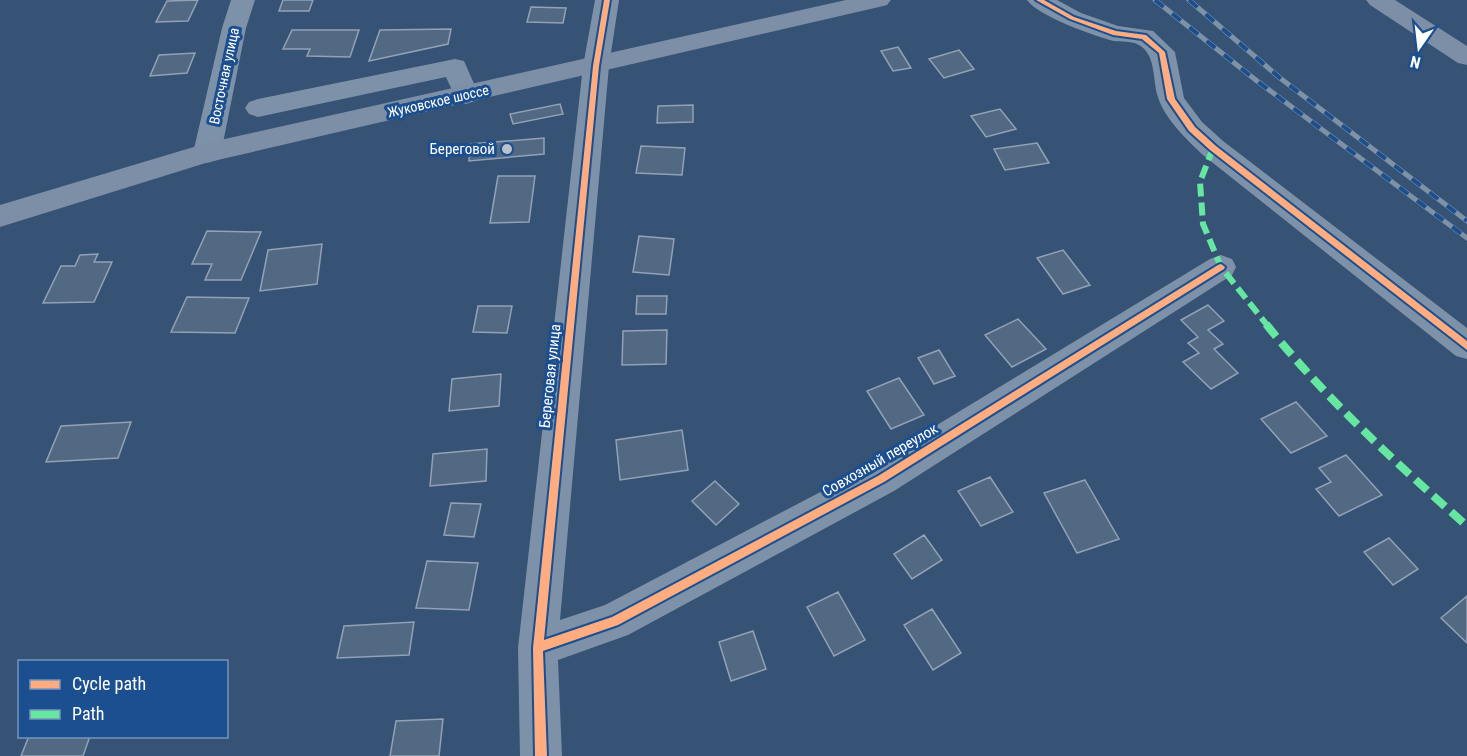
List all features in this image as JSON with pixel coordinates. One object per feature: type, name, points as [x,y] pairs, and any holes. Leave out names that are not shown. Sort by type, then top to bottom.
[{"type":"main road","name":"Жуковское шоссе","points":[[2,220],[207,153],[879,0]]},
{"type":"main road","points":[[1378,0],[1467,57]]},
{"type":"street","name":"Восточная улица","points":[[207,153],[234,28],[243,0]]},
{"type":"street","name":"Береговая улица","points":[[541,756],[538,648],[596,66],[607,0]]},
{"type":"street","points":[[1039,0],[1072,18],[1115,33],[1144,37],[1162,52],[1171,99],[1192,129],[1213,148],[1467,346]]},
{"type":"street","points":[[258,108],[455,67],[466,95]]},
{"type":"street","name":"Совхозный переулок","points":[[538,648],[614,621],[881,479],[1221,267]]},
{"type":"building","points":[[198,0],[188,21],[156,22],[167,1]]},
{"type":"building","points":[[283,0],[313,0],[309,11],[279,11]]},
{"type":"building","points":[[531,7],[566,8],[563,23],[527,22]]},
{"type":"building","points":[[451,29],[448,44],[369,61],[380,30]]},
{"type":"building","points":[[292,30],[359,30],[350,57],[307,56],[310,49],[283,49]]},
{"type":"building","points":[[898,47],[911,68],[893,71],[881,51]]},
{"type":"building","points":[[959,50],[974,69],[944,78],[929,59]]},
{"type":"building","points":[[195,53],[187,73],[150,76],[159,55]]},
{"type":"building","points":[[560,104],[563,114],[513,124],[510,114]]},
{"type":"building","points":[[693,105],[693,122],[657,123],[658,106]]},
{"type":"building","points":[[1000,109],[1016,129],[986,137],[971,116]]},
{"type":"building","name":"Береговой","points":[[544,138],[544,154],[469,161],[470,144]]},
{"type":"building","points":[[1037,143],[1049,163],[1005,170],[994,149]]},
{"type":"building","points":[[641,146],[685,148],[682,175],[636,173]]},
{"type":"building","points":[[498,176],[535,176],[529,222],[490,223]]},
{"type":"building","points":[[207,231],[261,232],[241,280],[205,280],[212,264],[192,264]]},
{"type":"building","points":[[639,236],[674,239],[669,275],[633,272]]},
{"type":"building","points":[[322,244],[317,284],[260,291],[268,250]]},
{"type":"building","points":[[1063,250],[1090,285],[1063,294],[1037,258]]},
{"type":"building","points":[[98,254],[94,262],[112,262],[94,302],[43,303],[61,266],[75,266],[80,255]]},
{"type":"building","points":[[637,296],[667,296],[666,314],[636,314]]},
{"type":"building","points":[[187,297],[249,298],[235,333],[171,332]]},
{"type":"building","points":[[1208,305],[1224,321],[1208,330],[1223,344],[1214,349],[1238,373],[1211,389],[1183,362],[1199,353],[1188,343],[1198,337],[1181,320]]},
{"type":"building","points":[[478,306],[512,306],[507,333],[473,332]]},
{"type":"building","points":[[1018,319],[1046,349],[1012,367],[985,335]]},
{"type":"building","points":[[667,330],[666,364],[622,365],[623,331]]},
{"type":"building","points":[[939,350],[955,376],[934,384],[918,358]]},
{"type":"building","points":[[501,374],[499,406],[449,411],[452,379]]},
{"type":"building","points":[[899,378],[924,415],[891,429],[867,391]]},
{"type":"building","points":[[1296,402],[1327,436],[1291,453],[1261,419]]},
{"type":"building","points":[[131,422],[118,458],[46,462],[61,426]]},
{"type":"building","points":[[682,430],[688,470],[620,480],[616,440]]},
{"type":"building","points":[[487,449],[486,481],[430,486],[433,454]]},
{"type":"building","points":[[1346,455],[1382,495],[1339,516],[1316,489],[1331,482],[1319,468]]},
{"type":"building","points":[[990,477],[1013,512],[981,526],[958,491]]},
{"type":"building","points":[[1085,480],[1119,539],[1077,553],[1044,493]]},
{"type":"building","points":[[715,481],[739,504],[716,525],[692,501]]},
{"type":"building","points":[[451,503],[481,504],[474,537],[444,535]]},
{"type":"building","points":[[924,535],[942,560],[912,579],[894,554]]},
{"type":"building","points":[[1389,538],[1418,569],[1393,585],[1364,552]]},
{"type":"building","points":[[427,561],[478,563],[469,610],[416,608]]},
{"type":"building","points":[[838,592],[865,640],[834,656],[807,607]]},
{"type":"building","points":[[1467,596],[1467,643],[1441,618]]},
{"type":"building","points":[[932,609],[961,653],[933,670],[904,625]]},
{"type":"building","points":[[414,622],[409,655],[337,658],[344,626]]},
{"type":"building","points":[[753,631],[766,669],[731,681],[719,642]]},
{"type":"building","points":[[443,719],[439,756],[390,756],[396,721]]},
{"type":"building","points":[[28,738],[89,738],[83,756],[21,756]]},
{"type":"railway","points":[[1155,0],[1257,81],[1467,238]]},
{"type":"railway","points":[[1189,0],[1280,78],[1467,221]]},
{"type":"marked path","points":[[1213,148],[1200,182],[1203,224],[1221,267],[1293,358],[1347,416],[1379,448],[1467,526]]},
{"type":"cycle path","points":[[541,756],[538,648],[596,66],[607,0]]},
{"type":"cycle path","points":[[1039,0],[1072,18],[1115,33],[1144,37],[1162,52],[1171,99],[1192,129],[1213,148],[1467,346]]},
{"type":"cycle path","points":[[538,648],[614,621],[881,479],[1221,267]]},
{"type":"place","name":"Береговой","points":[[507,149]]}]
